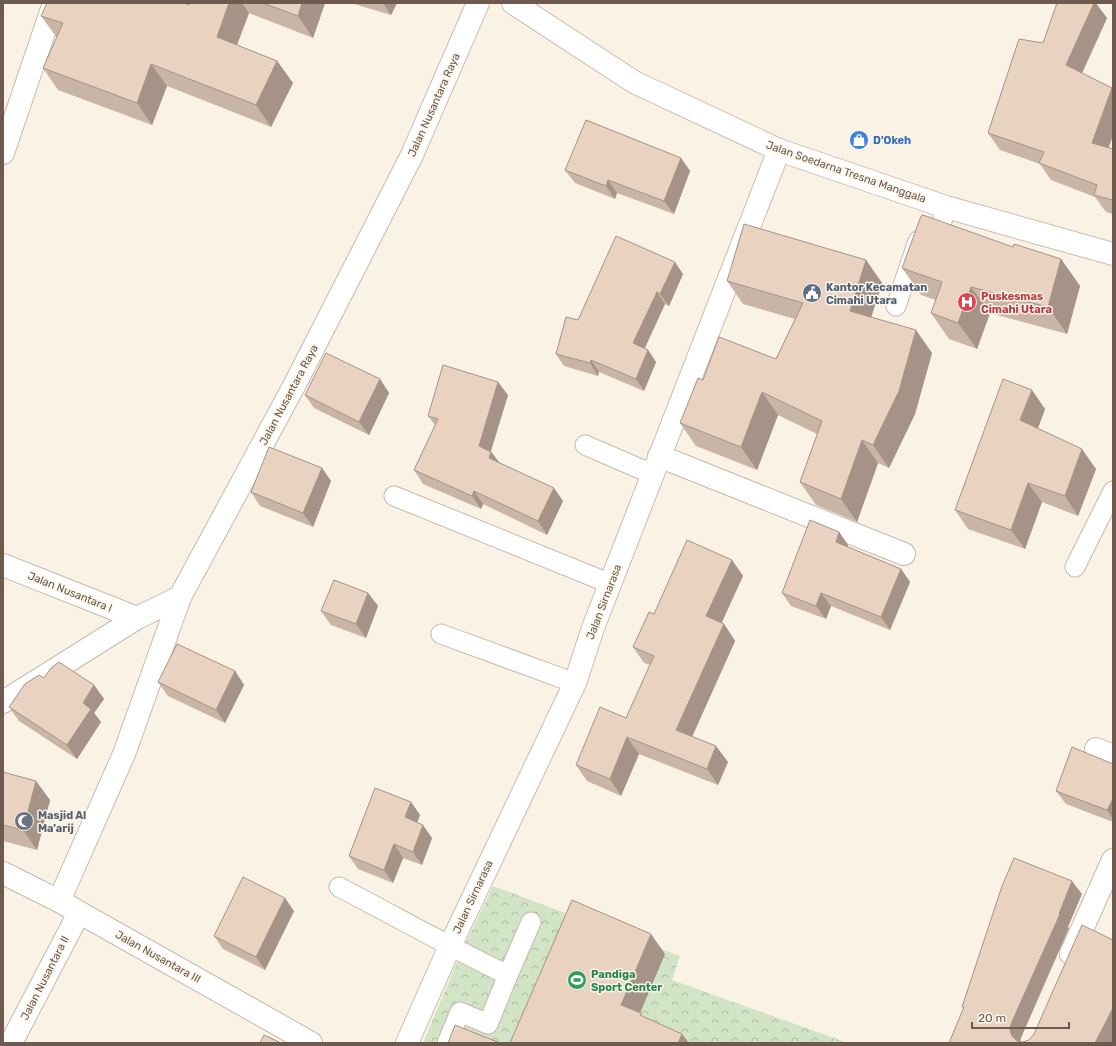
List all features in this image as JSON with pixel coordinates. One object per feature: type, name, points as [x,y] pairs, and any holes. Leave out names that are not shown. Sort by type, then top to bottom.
[{"type":"street","points":[[3,153],[54,3]]},
{"type":"street","name":"Jalan Nusantara Raya","points":[[59,901],[124,754],[180,597],[295,384],[412,155],[478,3]]},
{"type":"street","name":"Jalan Soedarna Tresna Manggala","points":[[513,3],[634,82],[779,150],[946,207],[1113,254]]},
{"type":"street","name":"Jalan Sirnarasa","points":[[406,1043],[450,946],[575,683],[593,628],[779,150]]},
{"type":"street","points":[[656,465],[904,554]]},
{"type":"street","name":"Jalan Nusantara I","points":[[3,565],[137,618]]},
{"type":"street","points":[[3,702],[137,618],[180,597]]},
{"type":"street","points":[[1063,973],[1113,860]]},
{"type":"street","name":"Jalan Nusantara III","points":[[3,874],[59,901],[311,1043]]},
{"type":"street","name":"Jalan Nusantara II","points":[[11,1043],[79,913]]},
{"type":"lane","points":[[896,306],[918,240],[940,229],[946,207]]},
{"type":"lane","points":[[586,445],[656,465]]},
{"type":"lane","points":[[1074,567],[1113,491]]},
{"type":"lane","points":[[394,496],[610,584]]},
{"type":"lane","points":[[441,634],[575,683]]},
{"type":"lane","points":[[339,887],[461,953],[508,975]]},
{"type":"lane","points":[[447,1043],[460,1012],[488,1024],[531,922]]},
{"type":"green space","points":[[493,886],[680,956],[672,980],[848,1043],[423,1043],[461,953]]},
{"type":"building","points":[[47,3],[185,3],[189,5],[190,3],[229,3],[217,37],[277,61],[256,105],[151,64],[137,103],[43,68],[63,23],[41,16]]},
{"type":"building","points":[[263,3],[302,3],[298,16]]},
{"type":"building","points":[[1057,3],[1094,3],[1066,65],[1112,88],[1092,143],[1113,149],[1113,200],[1094,195],[1097,185],[1039,163],[1044,152],[988,133],[1019,39],[1043,43]]},
{"type":"building","points":[[586,120],[681,158],[664,201],[608,180],[606,186],[565,170]]},
{"type":"building","points":[[923,215],[1013,247],[1014,244],[1061,259],[1048,307],[971,287],[958,323],[931,313],[942,282],[902,268],[921,216]]},
{"type":"building","points":[[744,224],[866,260],[850,311],[916,330],[899,391],[873,445],[862,440],[841,499],[800,482],[822,421],[762,392],[741,447],[680,423],[698,378],[703,380],[719,337],[776,359],[803,303],[727,281]]},
{"type":"building","points":[[616,236],[675,262],[660,294],[657,292],[633,343],[648,350],[636,379],[591,360],[590,363],[556,354],[566,317],[578,320]]},
{"type":"building","points":[[326,353],[380,379],[359,422],[305,395]]},
{"type":"building","points":[[443,365],[498,382],[479,446],[491,452],[489,458],[554,488],[538,521],[474,491],[472,496],[414,470],[438,419],[428,416]]},
{"type":"building","points":[[1003,379],[1032,390],[1020,420],[1082,449],[1065,496],[1028,483],[1011,530],[955,510]]},
{"type":"building","points":[[269,447],[322,468],[303,513],[251,492]]},
{"type":"building","points":[[810,520],[839,532],[836,542],[901,569],[881,617],[821,593],[816,606],[782,593]]},
{"type":"building","points":[[687,540],[732,560],[706,616],[724,624],[676,730],[716,746],[707,769],[627,737],[610,779],[576,765],[600,707],[626,718],[654,656],[633,647],[649,612],[654,614]]},
{"type":"building","points":[[334,580],[368,593],[356,624],[321,611]]},
{"type":"building","points":[[177,644],[235,671],[216,710],[158,682]]},
{"type":"building","points":[[59,662],[94,685],[83,703],[91,709],[67,745],[9,707],[25,684],[39,675],[44,678],[51,668]]},
{"type":"building","points":[[1072,747],[1113,764],[1113,799],[1107,810],[1056,791]]},
{"type":"building","points":[[3,772],[36,781],[23,830],[3,825]]},
{"type":"building","points":[[375,788],[411,802],[405,817],[423,825],[413,852],[394,844],[384,870],[349,856]]},
{"type":"building","points":[[1014,858],[1072,881],[1060,914],[1011,1024],[1010,1030],[1012,1036],[1017,1041],[1023,1042],[1029,1040],[1034,1034],[1082,925],[1113,940],[1113,1008],[1095,1043],[949,1043],[964,1007],[962,1007],[1002,886]]},
{"type":"building","points":[[243,877],[285,898],[256,957],[214,936]]},
{"type":"building","points":[[572,900],[651,934],[621,1005],[641,1013],[640,1015],[682,1034],[678,1043],[510,1043]]},
{"type":"building","points":[[455,1025],[500,1043],[448,1043]]},
{"type":"building","points":[[264,1035],[281,1043],[260,1043]]},
{"type":"place","name":"D'Okeh","points":[[859,140]]},
{"type":"place","name":"Kantor Kecamatan Cimahi Utara","points":[[812,293]]},
{"type":"place","name":"Puskesmas Cimahi Utara","points":[[967,302]]},
{"type":"place","name":"Masjid Al Ma'arij","points":[[24,821]]},
{"type":"place","name":"Pandiga Sport Center","points":[[577,980]]}]
